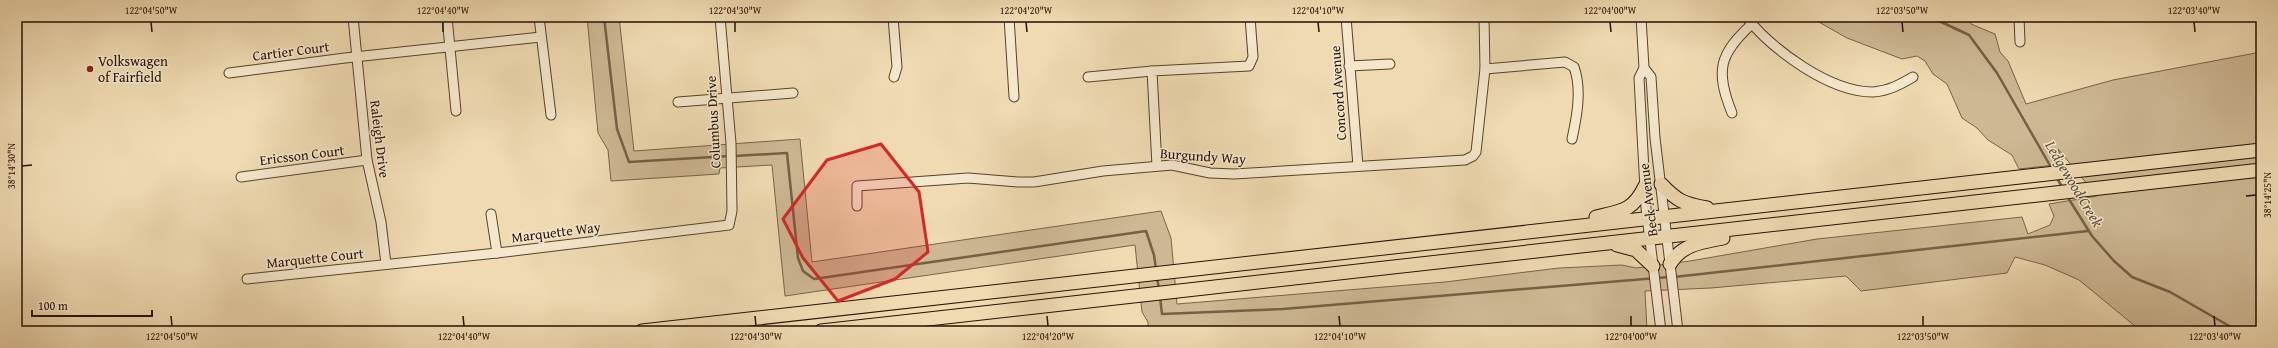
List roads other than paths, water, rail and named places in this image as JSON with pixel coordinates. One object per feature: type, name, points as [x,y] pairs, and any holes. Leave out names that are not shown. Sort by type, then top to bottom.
[{"type":"highway","points":[[642,331],[1513,232],[1648,219],[2261,150]]},
{"type":"highway","points":[[821,331],[2261,170]]},
{"type":"highway","points":[[1661,184],[1676,199],[1686,204],[1723,210]]},
{"type":"highway","points":[[1513,232],[1624,209],[1635,204],[1645,186]]},
{"type":"highway","points":[[1670,264],[1676,254],[1685,248],[1701,242],[1747,234],[1780,223]]},
{"type":"highway","points":[[1608,243],[1636,250],[1653,266]]},
{"type":"street","name":"Raleigh Drive","points":[[352,17],[367,160],[381,222],[386,264]]},
{"type":"street","points":[[447,17],[456,111]]},
{"type":"street","points":[[539,17],[551,115]]},
{"type":"street","name":"Columbus Drive","points":[[720,17],[731,143],[730,167],[732,211],[729,225]]},
{"type":"street","points":[[894,17],[897,67],[894,77]]},
{"type":"street","points":[[1009,17],[1014,97]]},
{"type":"street","points":[[1088,77],[1152,71],[1249,66],[1253,57],[1250,17]]},
{"type":"street","name":"Concord Avenue","points":[[1346,17],[1358,166]]},
{"type":"street","name":"Burgundy Way","points":[[857,206],[857,186],[968,178],[1034,182],[1103,171],[1172,165],[1210,173],[1234,174],[1465,160],[1473,156],[1476,152],[1486,69],[1484,17]]},
{"type":"street","name":"Beck Avenue","points":[[1641,17],[1644,68],[1639,78],[1645,186],[1661,331]]},
{"type":"street","points":[[2019,17],[2020,42]]},
{"type":"street","points":[[1732,113],[1721,79],[1724,62],[1728,52],[1749,20],[1777,48],[1817,75],[1855,90],[1874,92],[1893,88],[1913,77]]},
{"type":"street","name":"Cartier Court","points":[[229,73],[357,57],[541,37]]},
{"type":"street","points":[[1486,69],[1565,62],[1574,67],[1578,78],[1577,117],[1572,139]]},
{"type":"street","points":[[1349,66],[1390,64]]},
{"type":"street","name":"Beck Avenue","points":[[1644,68],[1651,77],[1661,184],[1678,331]]},
{"type":"street","points":[[1152,71],[1157,166]]},
{"type":"street","points":[[678,102],[793,93]]},
{"type":"street","name":"Ericsson Court","points":[[241,177],[367,160]]},
{"type":"street","points":[[491,214],[497,253]]},
{"type":"street","name":"Marquette Way","points":[[386,264],[497,253],[729,225]]},
{"type":"street","name":"Marquette Court","points":[[247,280],[386,264]]},
{"type":"waterway","points":[[604,17],[617,129],[629,162],[729,156]]},
{"type":"waterway","name":"Ledgewood Creek","points":[[1923,17],[1937,20],[1969,35],[1997,73],[2052,169]]},
{"type":"waterway","points":[[734,156],[787,153],[798,258],[803,271],[814,279],[1146,231],[1154,255],[1156,269]]},
{"type":"waterway","name":"Ledgewood Creek","points":[[2056,177],[2063,188]]},
{"type":"waterway","name":"Ledgewood Creek","points":[[2067,196],[2092,236],[2114,261],[2132,277],[2170,292],[2238,331]]},
{"type":"waterway","points":[[1674,277],[2088,231]]},
{"type":"waterway","points":[[1160,297],[1162,314],[1283,309],[1669,277]]},
{"type":"waterway","points":[[1157,278],[1159,289]]},
{"type":"place","name":"Volkswagen of Fairfield","points":[[90,69]]}]
